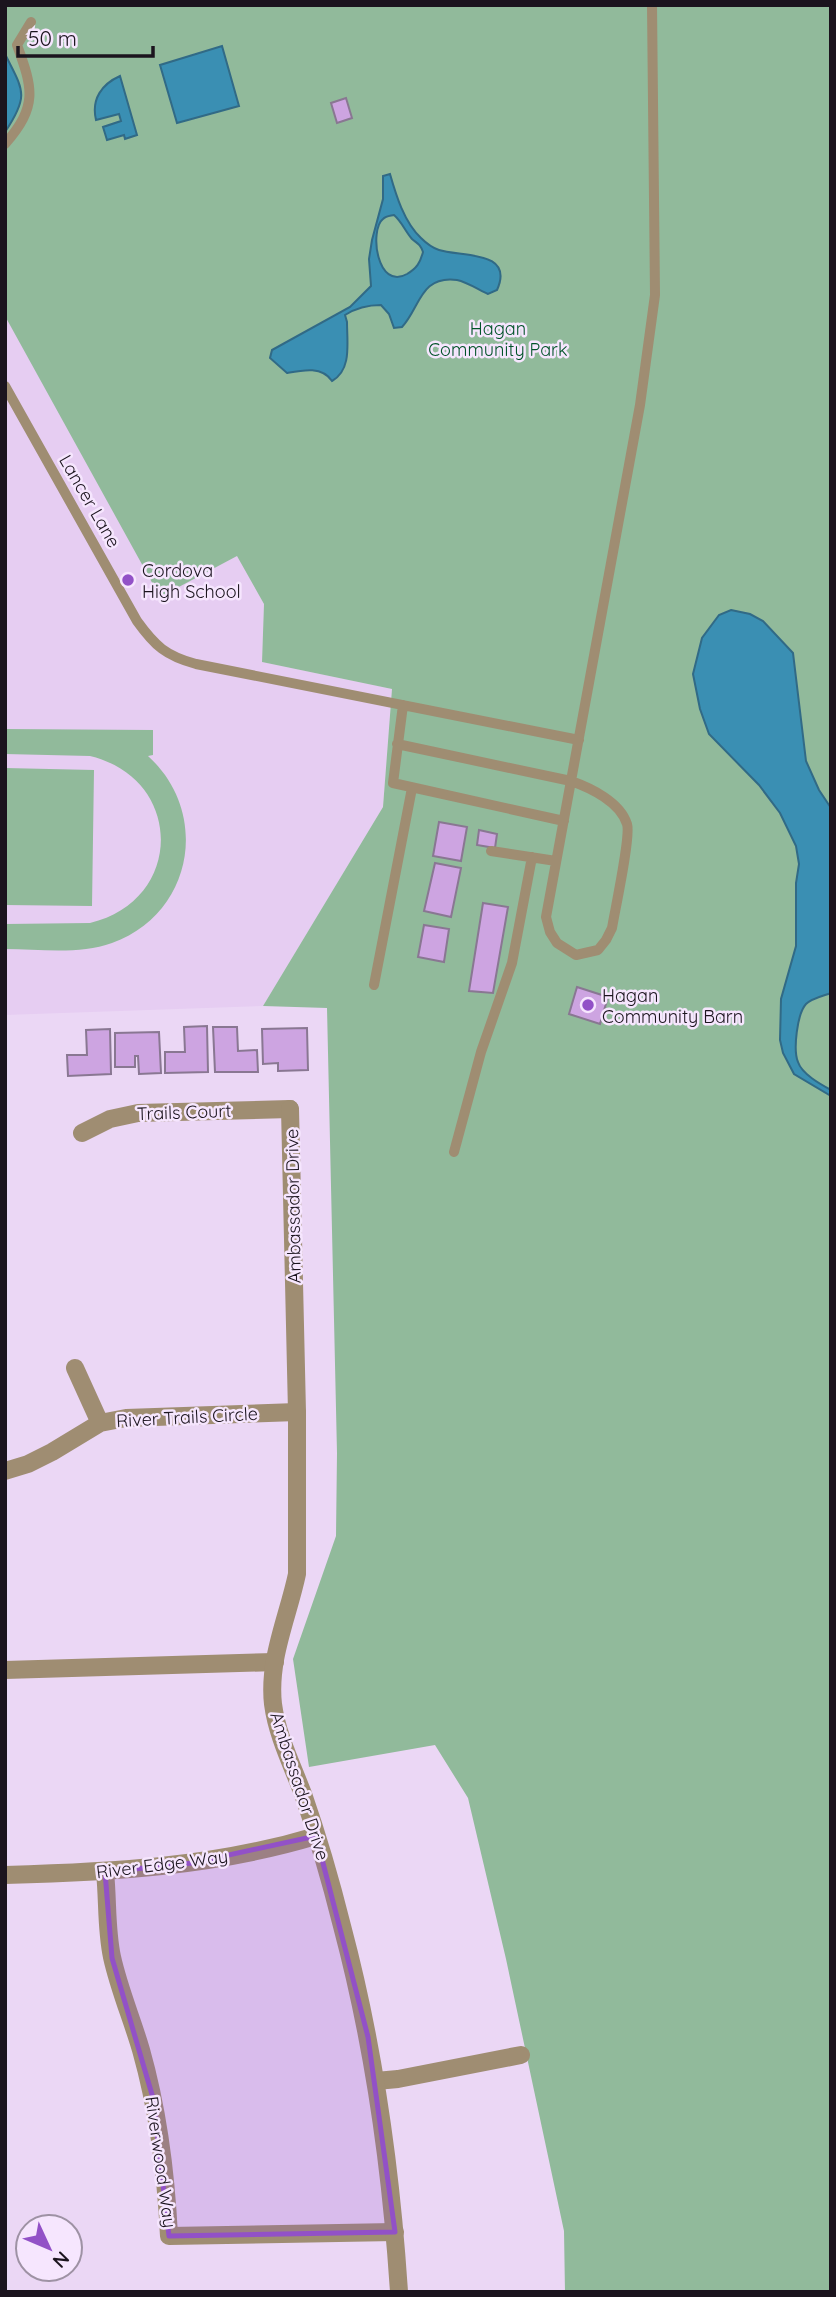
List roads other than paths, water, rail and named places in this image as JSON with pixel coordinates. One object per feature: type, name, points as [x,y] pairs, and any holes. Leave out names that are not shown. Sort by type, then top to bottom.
[{"type":"street","name":"Trails Court","points":[[82,1133],[110,1119],[138,1113],[290,1109]]},
{"type":"street","name":"Ambassador Drive","points":[[290,1109],[297,1412],[297,1574],[279,1639],[273,1702],[276,1720],[316,1836],[342,1925],[376,2081],[395,2232],[399,2292]]},
{"type":"street","points":[[75,1368],[100,1423]]},
{"type":"street","name":"River Trails Circle","points":[[5,1471],[28,1464],[52,1452],[100,1423],[126,1418],[297,1412]]},
{"type":"street","points":[[5,1670],[275,1662]]},
{"type":"street","name":"River Edge Way","points":[[5,1875],[105,1872],[192,1863],[258,1851],[316,1836]]},
{"type":"street","name":"Riverwood Way","points":[[105,1872],[106,1919],[112,1958],[141,2049],[160,2135],[169,2236],[395,2232]]},
{"type":"street","points":[[376,2081],[520,2055]]},
{"type":"lane","points":[[397,744],[571,781],[589,787],[617,808],[628,827],[612,928],[598,950],[576,955],[557,943],[550,932],[546,917],[556,861],[564,821],[571,781],[579,740],[640,405],[655,295],[652,5]]},
{"type":"lane","points":[[5,144],[18,129],[31,103],[28,74],[17,45],[31,22]]},
{"type":"lane","name":"Lancer Lane","points":[[5,386],[137,621],[160,649],[177,659],[579,740]]},
{"type":"lane","points":[[403,705],[393,783],[564,821]]},
{"type":"lane","points":[[374,985],[412,788]]},
{"type":"lane","points":[[491,851],[556,861]]},
{"type":"lane","points":[[454,1152],[481,1052],[512,963],[532,857]]},
{"type":"water","points":[[222,46],[239,106],[177,123],[160,65]]},
{"type":"water","points":[[5,54],[20,85],[21,101],[5,132]]},
{"type":"water","points":[[120,76],[137,135],[125,139],[124,135],[107,140],[103,127],[121,121],[119,114],[96,120],[95,105],[103,88]]},
{"type":"water","points":[[390,174],[405,216],[415,232],[429,245],[439,250],[483,258],[499,268],[501,277],[497,290],[488,294],[457,280],[435,283],[422,295],[402,327],[394,328],[389,314],[381,305],[358,309],[345,315],[348,347],[346,363],[338,376],[332,381],[318,371],[287,373],[270,358],[272,350],[350,307],[371,286],[369,259],[383,199],[383,176]],"holes":[[[394,215],[423,252],[413,270],[397,277],[389,274],[383,267],[377,246],[379,225],[383,219]]]},
{"type":"water","points":[[731,610],[750,614],[763,621],[793,653],[806,761],[819,790],[831,808],[831,993],[806,1004],[798,1024],[796,1049],[803,1071],[831,1090],[831,1096],[794,1074],[783,1053],[780,1040],[781,999],[796,946],[796,883],[799,864],[796,846],[780,813],[759,785],[709,734],[700,709],[693,674],[702,638],[719,615]]},
{"type":"place","name":"Cordova High School","points":[[128,580]]},
{"type":"place","name":"Hagan Community Barn","points":[[588,1005]]},
{"type":"park label","name":"Hagan Community Park","points":[[498,338]]}]
